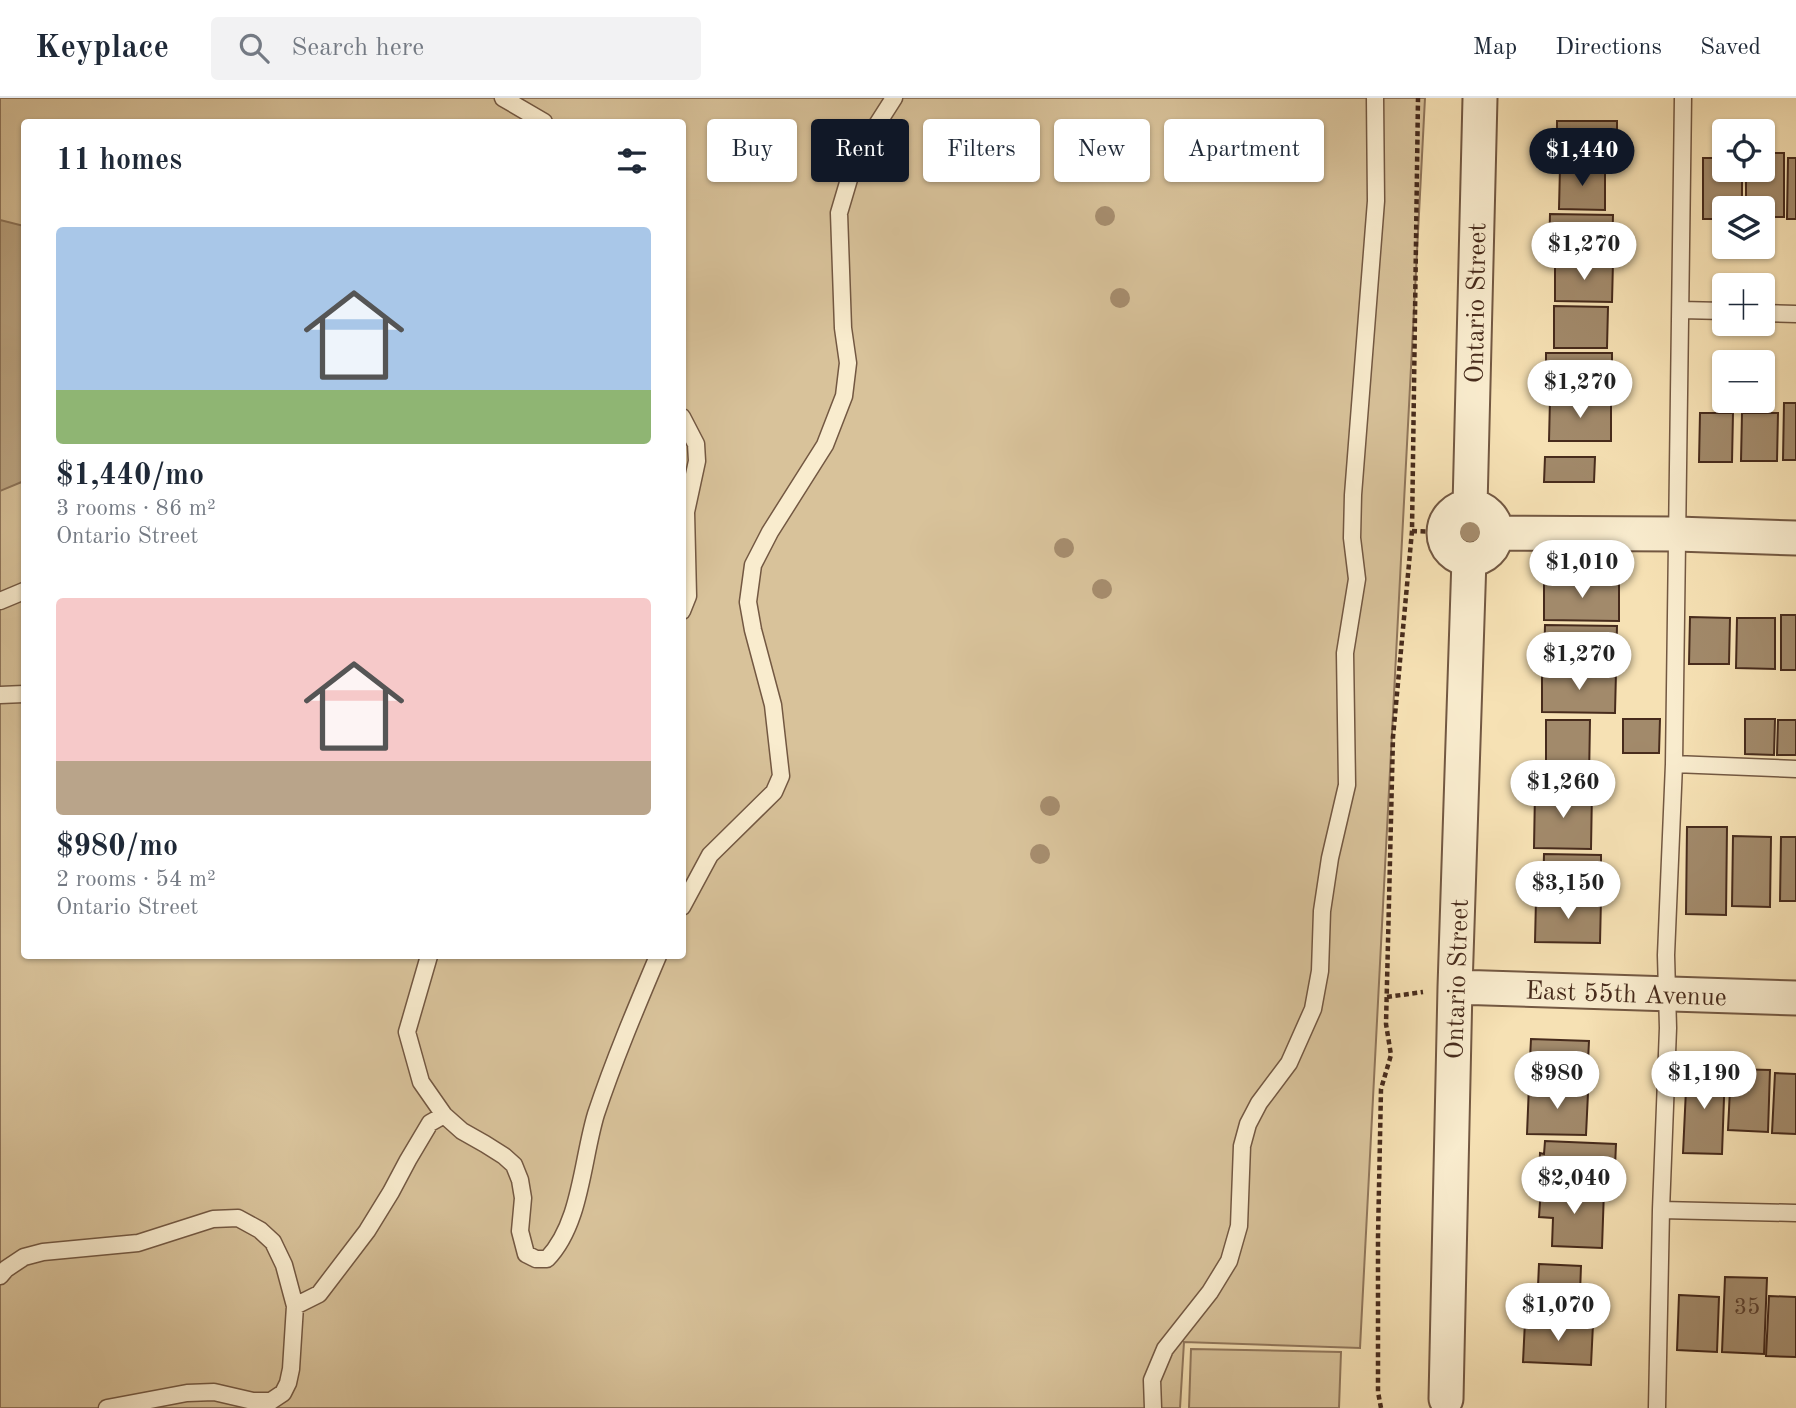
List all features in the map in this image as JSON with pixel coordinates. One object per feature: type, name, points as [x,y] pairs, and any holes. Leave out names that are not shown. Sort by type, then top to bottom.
[{"type":"street","name":"Ontario Street","points":[[1470,507],[1480,98]]},
{"type":"street","points":[[1470,507],[1488,514],[1494,522],[1496,533],[1488,552],[1469,559],[1459,556],[1446,542],[1428,531],[1447,522],[1452,514],[1460,509],[1470,507]]},
{"type":"street","points":[[1496,533],[1796,538]]},
{"type":"street","name":"Ontario Street","points":[[1446,1405],[1455,987],[1469,559]]},
{"type":"street","name":"East 55th Avenue","points":[[1455,987],[1796,998]]},
{"type":"lane","points":[[503,98],[539,119]]},
{"type":"lane","points":[[686,900],[710,855],[774,792],[781,776],[773,705],[748,602],[753,565],[769,532],[825,445],[844,396],[848,363],[843,328],[839,213],[855,159],[894,98]]},
{"type":"lane","points":[[1153,1408],[1152,1380],[1165,1349],[1210,1292],[1229,1261],[1240,1226],[1242,1146],[1248,1124],[1259,1103],[1289,1063],[1312,1009],[1320,971],[1322,911],[1330,859],[1347,785],[1345,653],[1357,579],[1352,538],[1353,495],[1376,201],[1375,98]]},
{"type":"lane","points":[[1657,1408],[1668,1027],[1666,955],[1674,764],[1683,98]]},
{"type":"lane","points":[[1681,310],[1712,311]]},
{"type":"lane","points":[[1775,313],[1796,314]]},
{"type":"lane","points":[[686,425],[696,444],[697,461],[686,512],[686,601]]},
{"type":"lane","points":[[0,601],[21,593]]},
{"type":"lane","points":[[0,695],[21,694]]},
{"type":"lane","points":[[1674,764],[1796,769]]},
{"type":"lane","points":[[428,959],[407,1032],[421,1082],[444,1115],[462,1131],[495,1150],[514,1165],[523,1198],[521,1241],[526,1254],[536,1259],[547,1259],[555,1251],[571,1220],[595,1119],[610,1072],[658,959]]},
{"type":"lane","points":[[295,1306],[319,1294],[367,1231],[430,1123],[444,1115]]},
{"type":"lane","points":[[1661,1210],[1796,1213]]},
{"type":"lane","points":[[0,1276],[24,1256],[138,1243],[213,1219],[238,1218],[260,1230],[273,1242],[284,1265],[295,1306],[291,1369],[283,1393],[271,1401],[253,1401],[214,1392],[187,1393],[107,1408]]},
{"type":"path","points":[[1381,1408],[1378,1392],[1378,1237],[1381,1088],[1391,1055],[1386,1024],[1394,737],[1428,531],[1418,98]]},
{"type":"shaded area","points":[[0,98],[1425,98],[1360,1348],[1184,1342],[1180,1408],[0,1408]]},
{"type":"shaded area","points":[[0,220],[21,225],[21,482],[0,491]]},
{"type":"shaded area","points":[[1191,1349],[1341,1352],[1339,1408],[1189,1408]]},
{"type":"building","points":[[1557,121],[1617,121],[1617,162],[1557,162]]},
{"type":"building","points":[[1775,153],[1784,153],[1784,217],[1775,217],[1775,196],[1746,196],[1746,182],[1775,182]]},
{"type":"building","points":[[1703,158],[1712,158],[1712,182],[1742,182],[1742,196],[1712,196],[1712,219],[1703,219]]},
{"type":"building","points":[[1788,158],[1796,158],[1796,219],[1787,219]]},
{"type":"building","points":[[1560,167],[1605,167],[1605,210],[1559,209]]},
{"type":"building","points":[[1550,214],[1613,215],[1612,258],[1549,257]]},
{"type":"building","points":[[1555,262],[1613,262],[1612,302],[1555,301]]},
{"type":"building","points":[[1554,306],[1608,307],[1607,348],[1554,348]]},
{"type":"building","points":[[1546,353],[1612,353],[1612,395],[1546,395]]},
{"type":"building","points":[[1550,399],[1611,399],[1611,441],[1549,441]]},
{"type":"building","points":[[1784,403],[1796,403],[1796,460],[1783,460]]},
{"type":"building","points":[[1700,413],[1733,413],[1732,462],[1699,462]]},
{"type":"building","points":[[1742,413],[1778,413],[1777,461],[1741,461]]},
{"type":"building","points":[[1545,457],[1595,457],[1594,482],[1544,482]]},
{"type":"building","points":[[1544,580],[1619,580],[1619,621],[1544,620]]},
{"type":"building","points":[[1781,615],[1796,615],[1796,670],[1781,670]]},
{"type":"building","points":[[1690,617],[1730,618],[1729,664],[1689,664]]},
{"type":"building","points":[[1737,618],[1775,618],[1775,669],[1736,668]]},
{"type":"building","points":[[1545,625],[1617,626],[1616,668],[1544,667]]},
{"type":"building","points":[[1542,671],[1616,672],[1615,713],[1542,712]]},
{"type":"building","points":[[1623,719],[1660,719],[1659,753],[1623,753]]},
{"type":"building","points":[[1745,719],[1775,719],[1774,755],[1745,754]]},
{"type":"building","points":[[1546,720],[1590,720],[1589,779],[1546,779]]},
{"type":"building","points":[[1778,720],[1796,720],[1796,755],[1777,755]]},
{"type":"building","points":[[1535,791],[1592,791],[1591,849],[1534,848]]},
{"type":"building","points":[[1687,827],[1727,827],[1726,915],[1686,914]]},
{"type":"building","points":[[1733,836],[1771,837],[1770,907],[1732,906]]},
{"type":"building","points":[[1781,837],[1796,837],[1796,901],[1780,901]]},
{"type":"building","points":[[1544,854],[1601,855],[1601,896],[1543,896]]},
{"type":"building","points":[[1536,899],[1601,899],[1600,943],[1535,942]]},
{"type":"building","points":[[1531,1039],[1589,1041],[1587,1081],[1529,1078]]},
{"type":"building","points":[[1687,1068],[1725,1070],[1722,1154],[1683,1153]]},
{"type":"building","points":[[1731,1069],[1770,1070],[1768,1132],[1728,1130]]},
{"type":"building","points":[[1775,1073],[1796,1074],[1796,1134],[1772,1133]]},
{"type":"building","points":[[1529,1085],[1569,1086],[1569,1092],[1588,1093],[1586,1135],[1527,1134]]},
{"type":"building","points":[[1545,1141],[1616,1144],[1615,1167],[1607,1167],[1606,1182],[1539,1179],[1540,1153],[1544,1154]]},
{"type":"building","points":[[1541,1187],[1604,1190],[1602,1248],[1552,1246],[1553,1218],[1539,1217]]},
{"type":"building","points":[[1539,1264],[1581,1266],[1580,1293],[1604,1294],[1603,1318],[1525,1314],[1526,1286],[1538,1286]]},
{"type":"building","points":[[1725,1277],[1767,1278],[1764,1354],[1722,1352]]},
{"type":"building","points":[[1679,1295],[1719,1297],[1717,1352],[1677,1350]]},
{"type":"building","points":[[1769,1296],[1796,1297],[1796,1357],[1766,1356]]},
{"type":"building","points":[[1525,1321],[1593,1324],[1591,1365],[1523,1362]]}]
